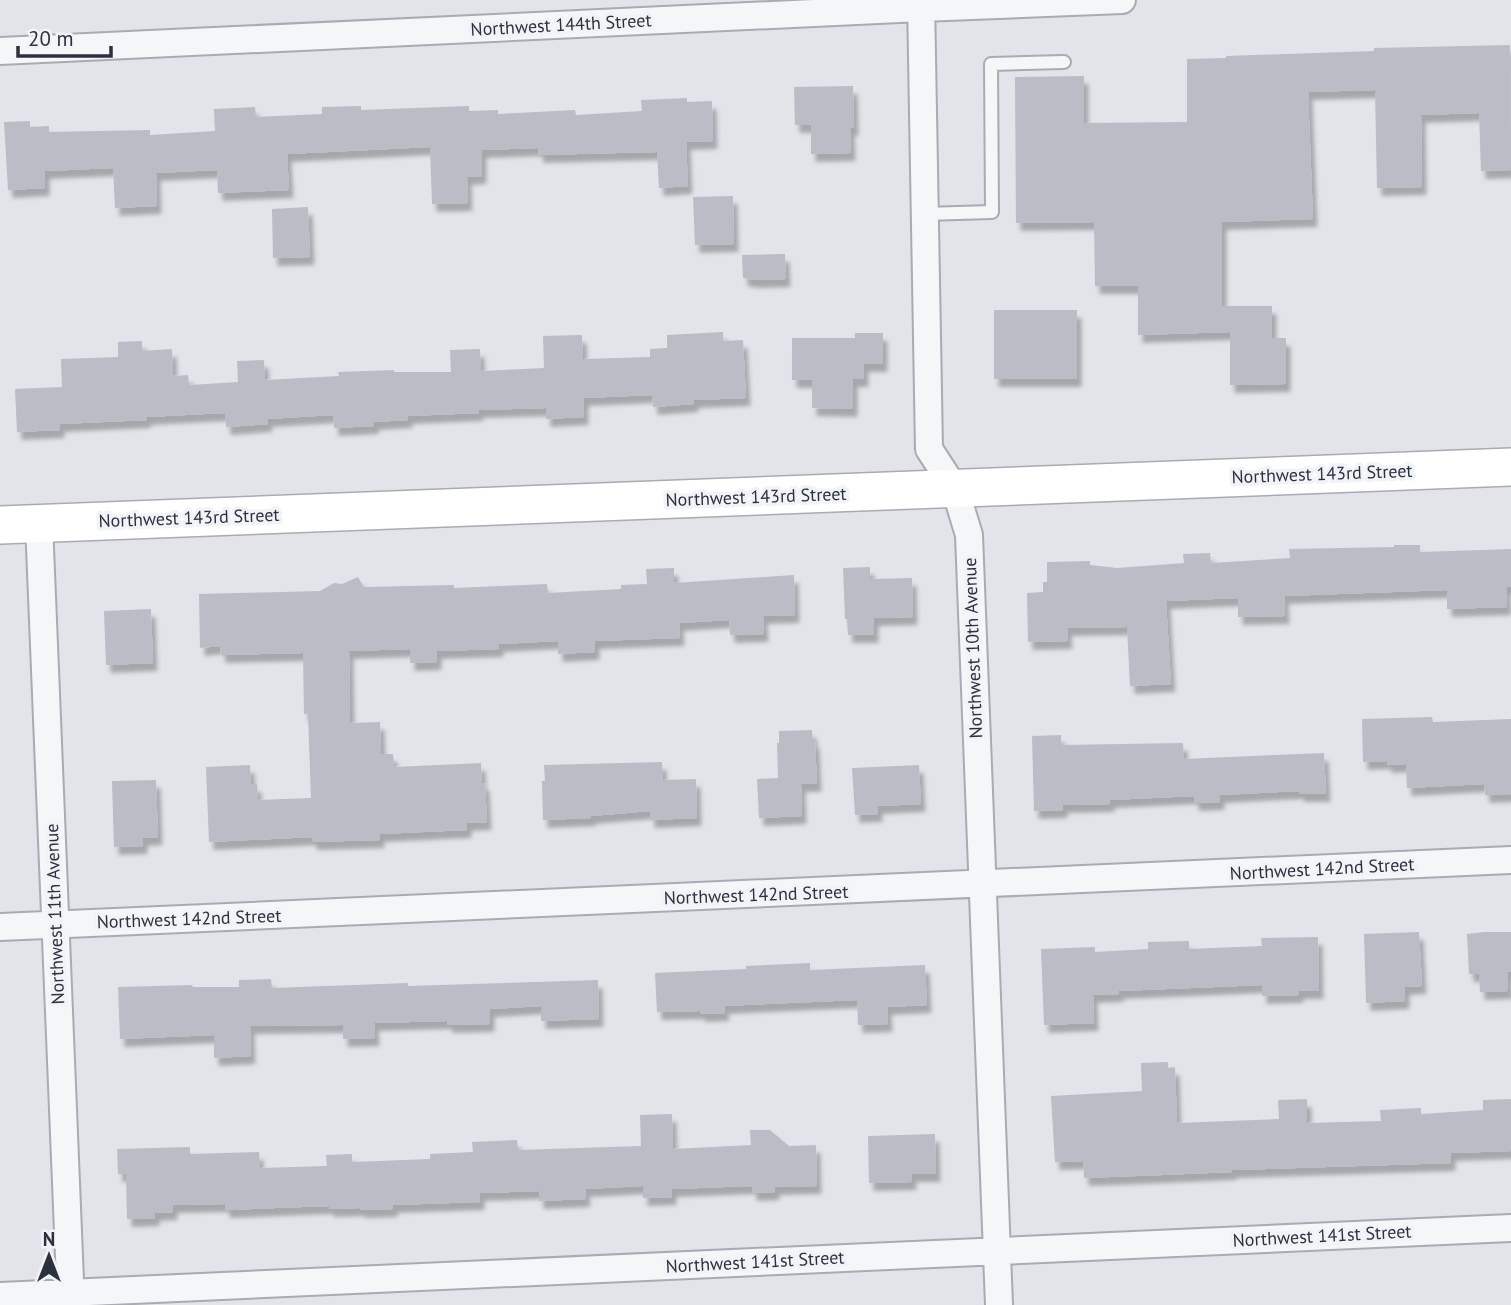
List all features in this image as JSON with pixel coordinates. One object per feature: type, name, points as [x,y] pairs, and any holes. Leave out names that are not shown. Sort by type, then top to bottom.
[{"type":"street","name":"Northwest 144th Street","points":[[0,51],[921,4],[1122,0]]},
{"type":"street","name":"Northwest 10th Avenue","points":[[921,4],[929,449],[955,489],[969,536],[999,1305]]},
{"type":"street","name":"Northwest 143rd Street","points":[[0,525],[1511,467]]},
{"type":"street","name":"Northwest 11th Avenue","points":[[39,523],[71,1299]]},
{"type":"street","name":"Northwest 142nd Street","points":[[0,927],[1511,860]]},
{"type":"street","name":"Northwest 141st Street","points":[[0,1296],[71,1299],[996,1251],[1511,1228]]},
{"type":"lane","points":[[925,214],[992,212],[991,64],[1064,62]]},
{"type":"building","points":[[1510,45],[1511,170],[1481,171],[1479,113],[1421,115],[1422,187],[1377,188],[1375,90],[1308,92],[1313,219],[1222,222],[1222,306],[1272,306],[1272,338],[1286,338],[1286,384],[1230,385],[1230,332],[1138,335],[1138,286],[1095,286],[1094,222],[1016,223],[1015,77],[1084,76],[1084,123],[1187,122],[1187,59],[1374,51],[1374,48]]},
{"type":"building","points":[[853,86],[854,128],[850,128],[851,153],[811,154],[811,125],[795,125],[794,87]]},
{"type":"building","points":[[687,98],[687,102],[712,101],[713,141],[686,142],[688,186],[659,188],[657,152],[539,155],[538,148],[482,150],[482,176],[467,177],[468,203],[432,204],[430,147],[287,154],[289,190],[218,193],[217,170],[156,173],[157,206],[115,208],[113,168],[45,171],[45,188],[8,190],[4,122],[30,121],[30,127],[49,126],[49,132],[150,130],[150,135],[215,131],[214,109],[255,107],[256,117],[322,114],[322,107],[361,106],[361,110],[469,106],[469,111],[498,110],[498,114],[575,110],[576,115],[642,111],[641,100]]},
{"type":"building","points":[[733,196],[734,244],[695,245],[693,197]]},
{"type":"building","points":[[308,207],[310,257],[273,258],[272,209]]},
{"type":"building","points":[[785,254],[786,279],[743,278],[742,255]]},
{"type":"building","points":[[994,310],[1077,310],[1077,379],[994,379]]},
{"type":"building","points":[[723,332],[723,341],[743,340],[746,398],[694,400],[694,404],[653,407],[652,395],[584,398],[584,417],[546,419],[546,408],[408,416],[408,420],[374,422],[374,426],[334,428],[333,415],[267,419],[268,424],[226,427],[225,413],[60,424],[60,430],[17,432],[15,389],[62,387],[61,359],[118,357],[118,342],[142,341],[142,351],[172,349],[173,376],[188,375],[189,385],[238,382],[237,361],[264,360],[265,380],[339,376],[338,372],[451,372],[450,350],[480,349],[481,371],[544,368],[543,336],[582,335],[583,359],[650,357],[650,349],[667,348],[667,335]]},
{"type":"building","points":[[855,333],[883,333],[883,364],[864,364],[864,379],[853,379],[853,409],[812,408],[812,380],[792,380],[792,338],[855,338]]},
{"type":"building","points":[[1420,545],[1420,552],[1511,549],[1511,587],[1506,587],[1507,607],[1447,609],[1447,590],[1284,596],[1285,616],[1238,617],[1238,598],[1166,601],[1171,684],[1130,686],[1127,627],[1067,628],[1068,641],[1028,642],[1027,593],[1043,592],[1043,582],[1047,582],[1047,562],[1090,561],[1090,565],[1117,568],[1184,563],[1183,554],[1210,553],[1211,563],[1290,558],[1289,549]]},
{"type":"building","points":[[870,567],[870,579],[912,578],[913,617],[874,618],[874,635],[848,635],[843,568]]},
{"type":"building","points":[[674,568],[674,583],[794,575],[795,615],[763,616],[764,634],[730,635],[729,620],[679,623],[680,638],[595,641],[595,652],[558,654],[558,641],[499,644],[499,649],[437,651],[437,662],[410,663],[410,649],[349,651],[350,723],[380,722],[381,754],[393,754],[394,767],[481,763],[487,822],[467,823],[467,830],[380,834],[380,840],[312,842],[312,837],[209,842],[206,767],[250,765],[251,785],[257,784],[258,800],[311,798],[308,714],[304,714],[303,653],[221,655],[220,646],[200,648],[199,594],[320,591],[334,583],[342,584],[358,577],[364,587],[454,585],[454,588],[547,584],[548,593],[621,589],[621,585],[647,584],[646,569]]},
{"type":"building","points":[[151,609],[153,663],[106,665],[104,611]]},
{"type":"building","points":[[1432,717],[1433,722],[1511,719],[1511,794],[1485,795],[1484,784],[1407,788],[1406,764],[1387,765],[1387,761],[1363,762],[1362,719]]},
{"type":"building","points":[[812,730],[817,784],[801,784],[802,816],[759,818],[757,779],[778,778],[779,731]]},
{"type":"building","points":[[1061,735],[1061,745],[1183,743],[1184,759],[1324,753],[1326,794],[1300,794],[1299,791],[1220,795],[1220,802],[1194,803],[1194,796],[1110,800],[1110,804],[1063,805],[1063,810],[1034,811],[1032,736]]},
{"type":"building","points":[[662,762],[663,780],[696,779],[697,818],[650,820],[650,811],[543,820],[544,765]]},
{"type":"building","points":[[919,765],[921,804],[878,806],[878,814],[855,815],[852,768]]},
{"type":"building","points":[[156,780],[158,837],[143,838],[143,846],[114,847],[112,781]]},
{"type":"building","points":[[1419,932],[1422,986],[1405,987],[1405,1001],[1366,1003],[1364,934]]},
{"type":"building","points":[[1511,932],[1508,991],[1480,992],[1479,974],[1469,974],[1467,934]]},
{"type":"building","points":[[1318,937],[1319,991],[1299,991],[1299,995],[1262,996],[1262,985],[1119,991],[1119,994],[1093,995],[1094,1023],[1044,1025],[1041,949],[1095,947],[1095,952],[1148,949],[1148,942],[1189,941],[1189,949],[1262,946],[1261,938]]},
{"type":"building","points":[[810,963],[810,970],[925,965],[927,1005],[887,1007],[888,1024],[858,1025],[857,1000],[724,1006],[725,1013],[657,1012],[655,973]]},
{"type":"building","points":[[271,979],[272,988],[598,980],[599,1019],[541,1021],[541,1006],[490,1009],[490,1024],[448,1025],[447,1021],[374,1023],[375,1038],[343,1039],[343,1025],[250,1026],[251,1056],[214,1058],[214,1035],[120,1039],[118,987],[239,987],[239,980]]},
{"type":"building","points":[[1168,1062],[1168,1068],[1175,1067],[1177,1123],[1279,1119],[1278,1100],[1307,1099],[1307,1123],[1381,1121],[1380,1110],[1421,1108],[1421,1114],[1483,1110],[1483,1100],[1511,1099],[1511,1151],[1451,1153],[1451,1163],[1084,1178],[1083,1161],[1055,1162],[1051,1096],[1142,1091],[1141,1063]]},
{"type":"building","points":[[672,1114],[673,1149],[751,1145],[750,1130],[770,1130],[789,1146],[816,1145],[817,1186],[775,1187],[775,1192],[752,1193],[752,1186],[672,1189],[672,1197],[643,1198],[643,1186],[585,1189],[586,1199],[539,1201],[539,1191],[480,1193],[480,1202],[393,1205],[393,1209],[361,1210],[329,1209],[329,1206],[225,1210],[225,1204],[173,1205],[173,1212],[155,1213],[155,1218],[127,1219],[126,1174],[118,1174],[117,1149],[190,1147],[190,1154],[259,1152],[260,1168],[327,1166],[326,1155],[352,1154],[352,1162],[430,1159],[430,1154],[473,1152],[472,1142],[517,1140],[518,1150],[641,1146],[640,1115]]},
{"type":"building","points":[[935,1134],[936,1174],[912,1174],[912,1182],[869,1183],[868,1136]]}]
